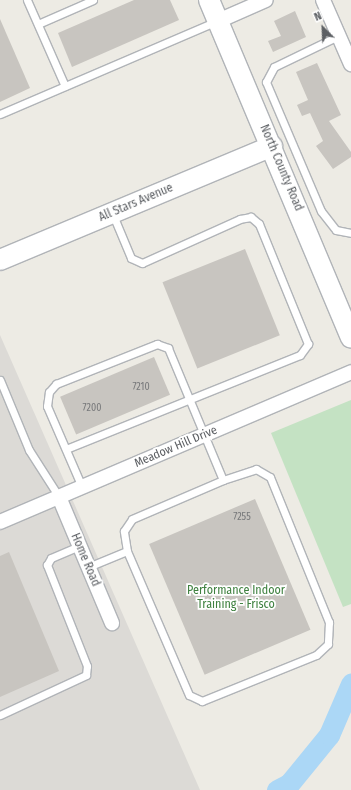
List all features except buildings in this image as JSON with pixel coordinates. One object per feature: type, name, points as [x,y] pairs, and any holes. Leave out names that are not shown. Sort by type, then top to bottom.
[{"type":"street","name":"North County Road","points":[[209,0],[272,146],[351,337]]},
{"type":"street","points":[[218,21],[266,0]]},
{"type":"street","points":[[323,0],[338,36],[350,58]]},
{"type":"street","name":"All Stars Avenue","points":[[0,260],[272,146]]},
{"type":"street","name":"Meadow Hill Drive","points":[[0,522],[351,372]]},
{"type":"street","name":"Home Road","points":[[59,497],[112,623]]},
{"type":"lane","points":[[27,0],[64,86]]},
{"type":"lane","points":[[38,24],[93,0]]},
{"type":"lane","points":[[0,114],[218,21]]},
{"type":"lane","points":[[338,36],[274,67],[266,82],[321,211],[336,230],[351,233]]},
{"type":"lane","points":[[66,449],[300,356],[308,344],[306,334],[259,224],[251,217],[240,219],[142,263],[131,258],[112,213]]},
{"type":"lane","points":[[82,487],[47,406],[49,392],[56,384],[148,345],[163,344],[168,348],[223,480]]},
{"type":"lane","points":[[0,380],[29,450],[59,497]]},
{"type":"lane","points":[[256,469],[270,477],[329,622],[328,644],[322,651],[215,699],[195,699],[189,695],[126,551],[124,531],[132,519],[223,480],[256,469]]},
{"type":"lane","points":[[0,715],[86,676],[87,666],[47,565],[51,558],[79,546]]},
{"type":"lane","points":[[88,567],[126,551]]},
{"type":"shaded area","points":[[0,335],[200,790],[0,790]]},
{"type":"green space","points":[[351,400],[351,604],[343,607],[271,433]]},
{"type":"waterway","points":[[277,790],[289,784],[329,735],[351,684]]},
{"type":"park label","name":"Performance Indoor Training - Frisco","points":[[236,598]]}]
